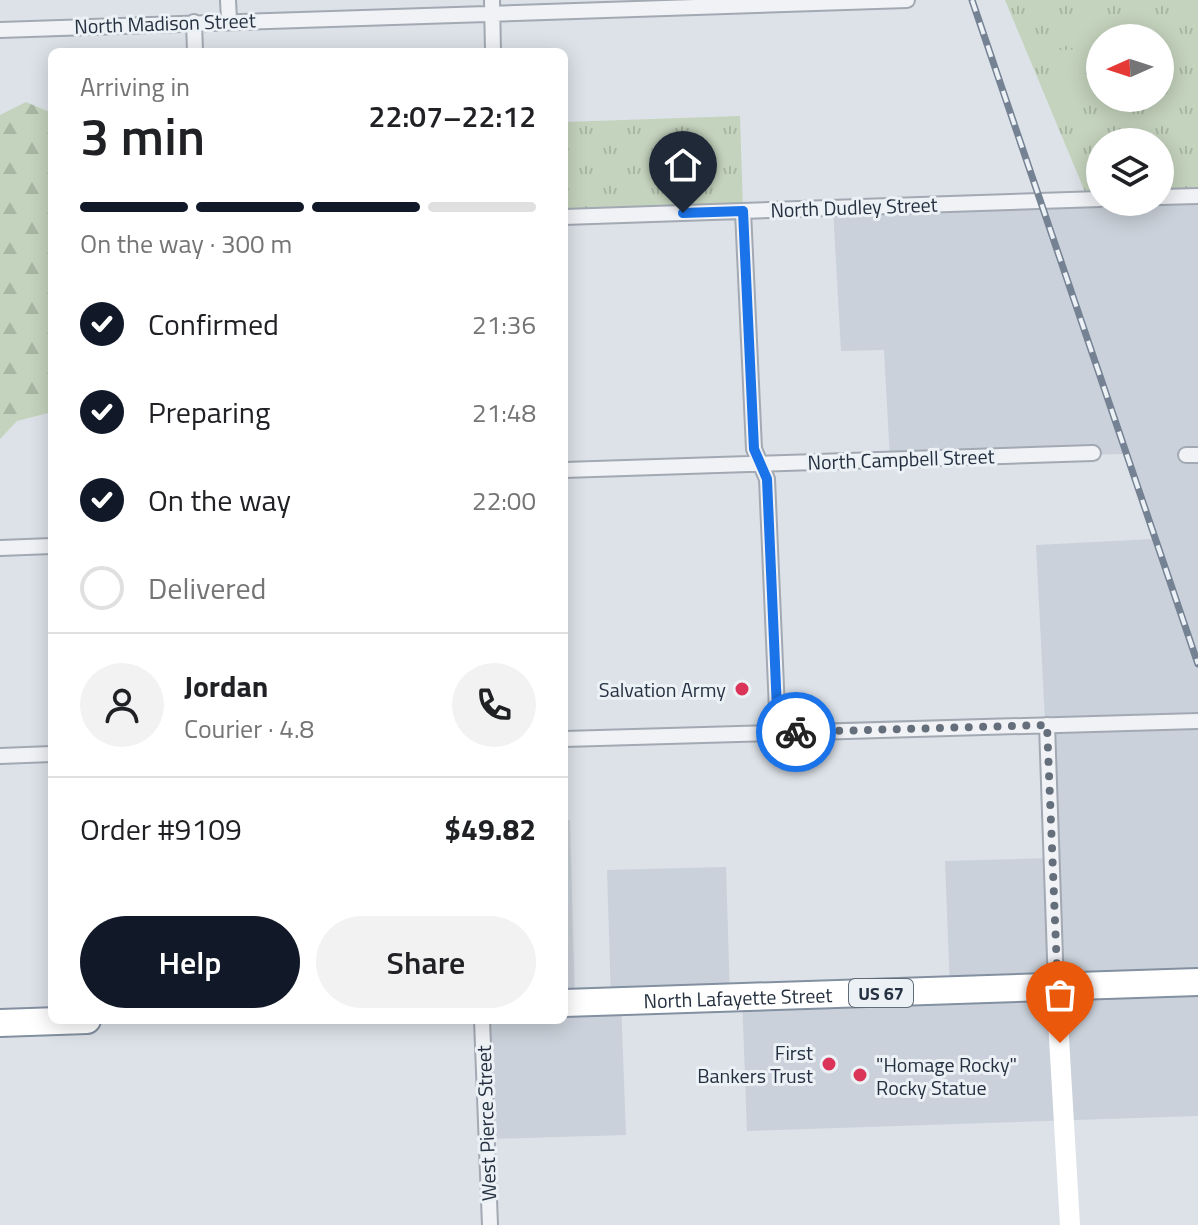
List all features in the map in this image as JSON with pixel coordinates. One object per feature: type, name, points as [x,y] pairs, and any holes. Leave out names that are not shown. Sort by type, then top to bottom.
[{"type":"highway","name":"North Lafayette Street","points":[[568,1003],[1198,982]]},
{"type":"highway","points":[[0,1023],[48,1021]]},
{"type":"street","points":[[228,0],[229,20]]},
{"type":"street","name":"North Madison Street","points":[[0,30],[492,6],[907,0]]},
{"type":"street","points":[[492,6],[493,48]]},
{"type":"street","points":[[194,22],[195,48]]},
{"type":"street","points":[[1174,197],[1198,196]]},
{"type":"street","name":"North Dudley Street","points":[[568,217],[1086,199]]},
{"type":"street","points":[[743,211],[754,449],[767,479],[778,733]]},
{"type":"street","name":"North Campbell Street","points":[[568,470],[1093,453]]},
{"type":"street","points":[[0,548],[48,546]]},
{"type":"street","points":[[568,739],[1198,721]]},
{"type":"street","points":[[1047,725],[1056,987],[1070,1225]]},
{"type":"street","points":[[0,756],[48,754]]},
{"type":"street","name":"West Pierce Street","points":[[482,1024],[490,1225]]},
{"type":"shaded area","points":[[1198,196],[1198,1116],[747,1131],[742,997],[950,990],[945,861],[1052,858],[1036,545],[1154,539],[1186,626],[1073,293],[1124,454],[890,460],[884,350],[841,351],[833,208],[1086,203],[1086,216],[1174,216],[1174,200]]},
{"type":"shaded area","points":[[568,820],[575,1002],[611,1001],[607,870],[726,867],[730,997],[621,1001],[626,1135],[487,1139],[482,1024],[568,1024]]},
{"type":"green space","points":[[1005,0],[1198,0],[1198,196],[1174,197],[1174,128],[1086,128],[1086,194]]},
{"type":"green space","points":[[1100,20],[1100,24],[1086,24],[1086,45],[1052,46],[1051,22]]},
{"type":"green space","points":[[1086,49],[1086,73],[1053,74],[1052,50]]},
{"type":"green space","points":[[1086,78],[1086,102],[1055,103],[1054,79]]},
{"type":"green space","points":[[26,102],[48,111],[48,413],[17,421],[0,439],[0,115]]},
{"type":"green space","points":[[740,116],[743,211],[568,217],[568,122]]},
{"type":"railway","points":[[972,0],[1198,664]]},
{"type":"way so far","points":[[796,732],[1047,725],[1060,1043]]},
{"type":"place","name":"Salvation Army","points":[[742,689]]},
{"type":"place","name":"First Bankers Trust","points":[[829,1064]]},
{"type":"place","name":"\"Homage Rocky\" Rocky Statue","points":[[860,1075]]},
{"type":"route","points":[[683,213],[743,211],[754,449],[767,479],[778,733],[796,732]]}]
